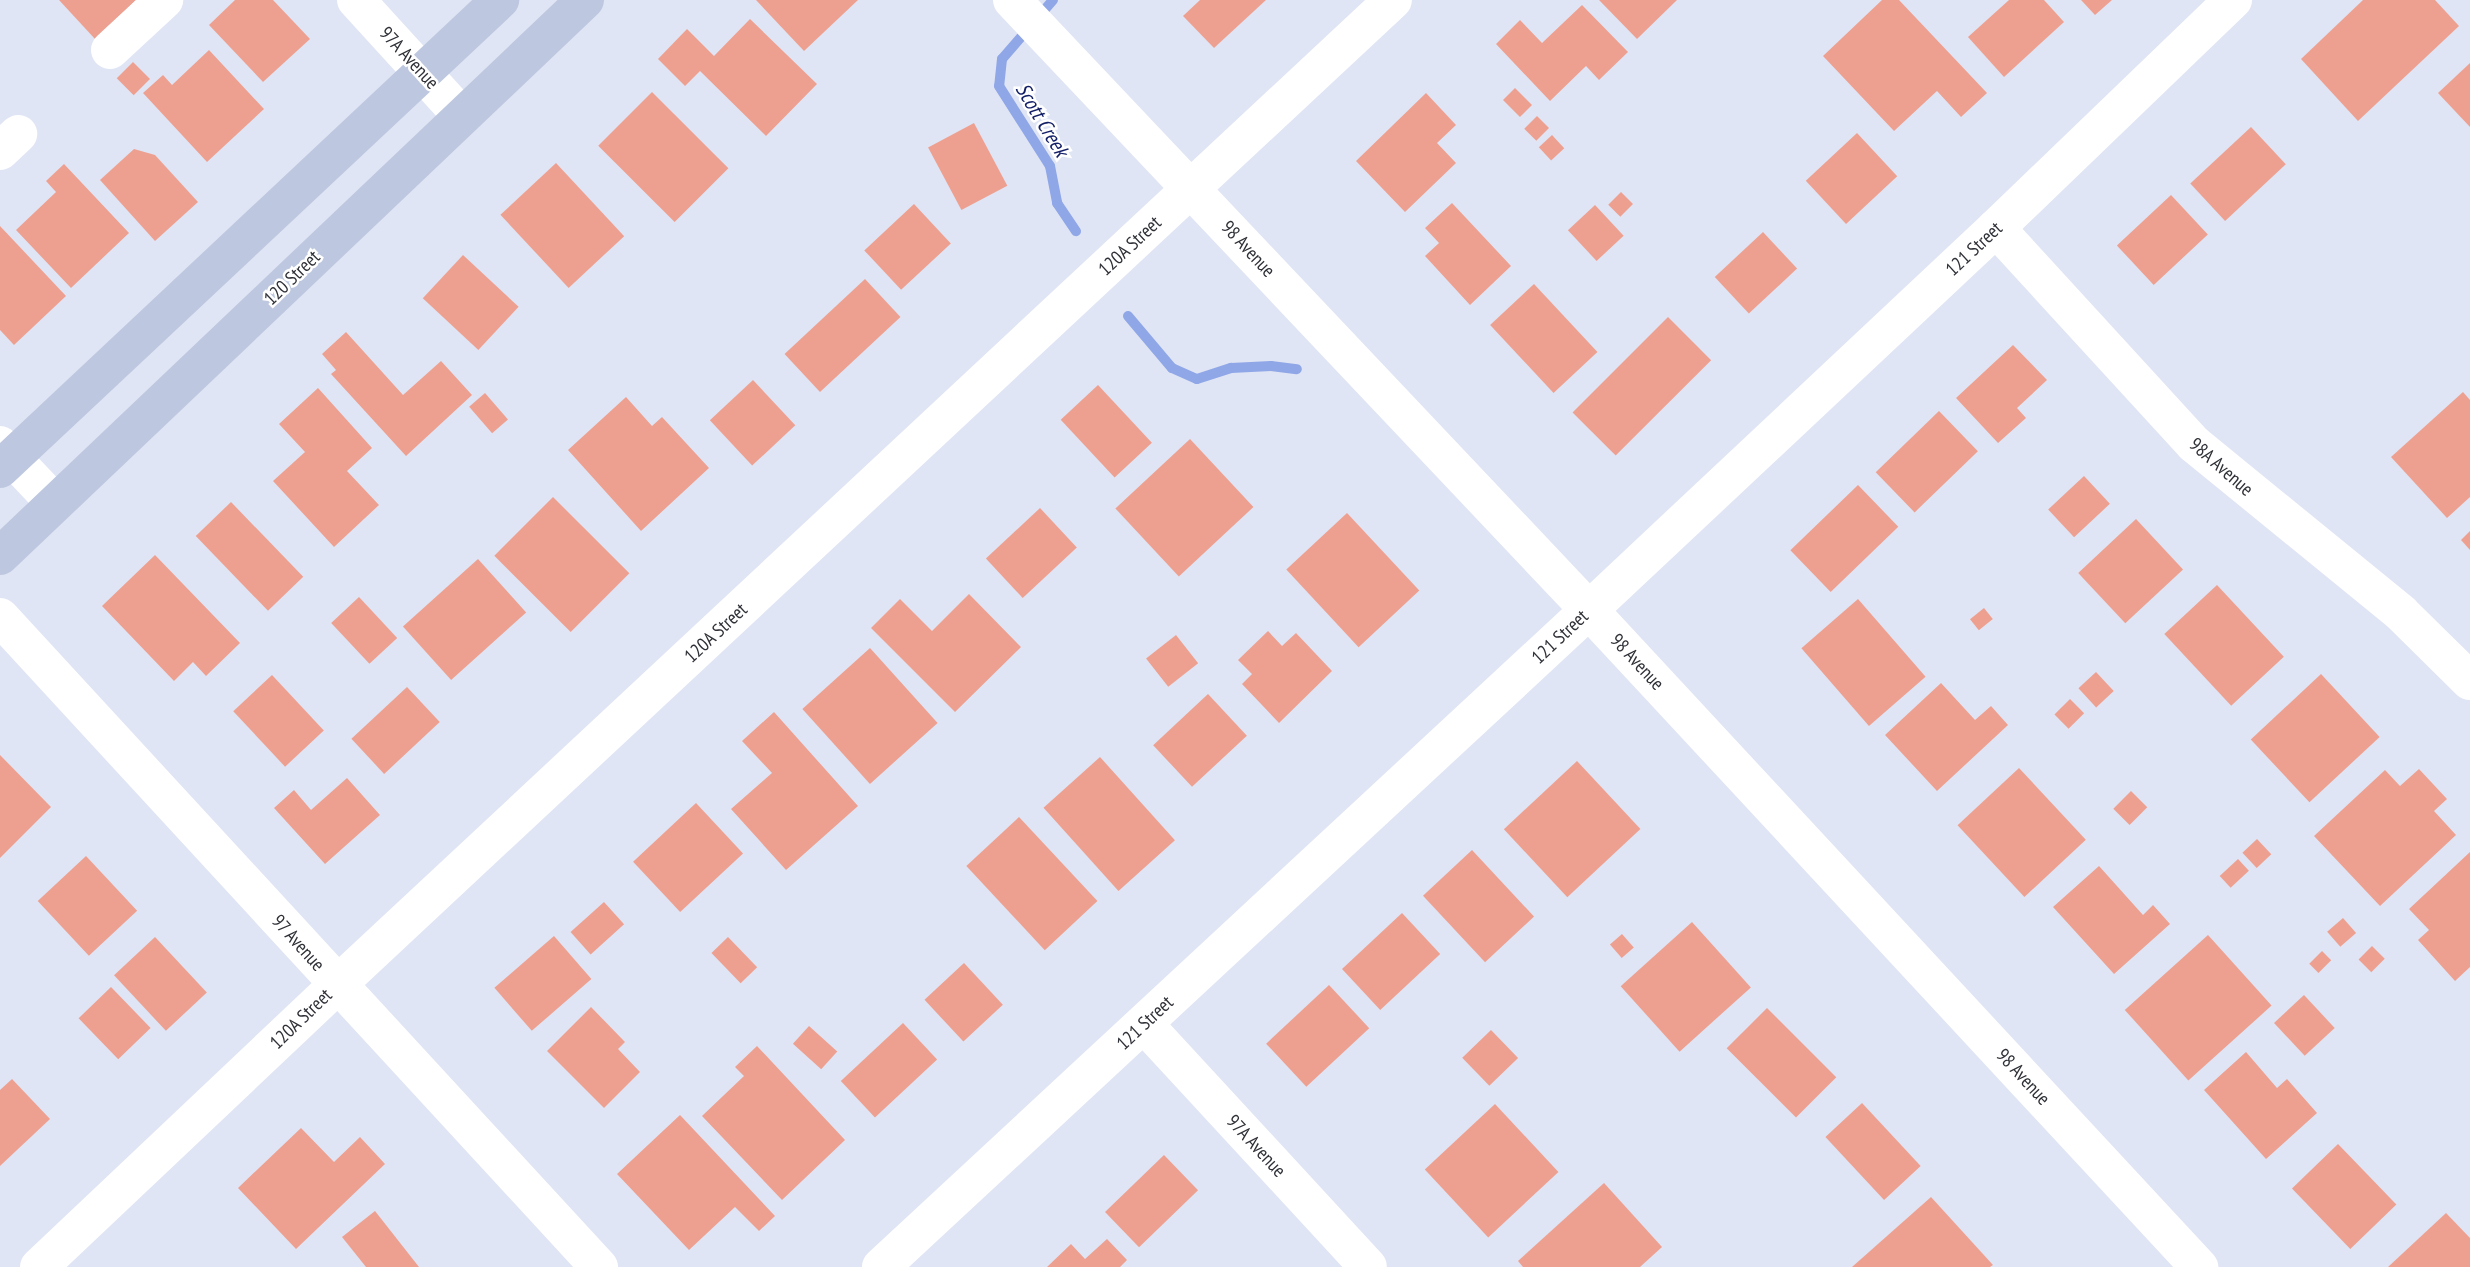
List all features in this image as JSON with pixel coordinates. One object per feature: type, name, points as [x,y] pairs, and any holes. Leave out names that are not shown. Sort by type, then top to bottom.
[{"type":"main road","points":[[4,457],[424,73],[500,0]]},
{"type":"main road","name":"120 Street","points":[[0,556],[585,0]]},
{"type":"street","points":[[110,51],[164,0]]},
{"type":"street","name":"97A Avenue","points":[[356,0],[462,116]]},
{"type":"street","name":"98 Avenue","points":[[1012,0],[1589,610],[2199,1267]]},
{"type":"street","name":"120A Street","points":[[40,1267],[337,985],[1393,0]]},
{"type":"street","name":"121 Street","points":[[881,1267],[1589,610],[1996,228],[2233,0]]},
{"type":"street","name":"98A Avenue","points":[[1996,228],[2194,444],[2401,612],[2470,681]]},
{"type":"street","points":[[4,457],[55,503]]},
{"type":"street","name":"97 Avenue","points":[[0,617],[599,1267]]},
{"type":"street","name":"97A Avenue","points":[[1144,1024],[1368,1267]]},
{"type":"building","points":[[59,0],[136,0],[95,39]]},
{"type":"building","points":[[235,0],[273,0],[310,39],[263,82],[209,25]]},
{"type":"building","points":[[756,0],[858,0],[804,51]]},
{"type":"building","points":[[1200,0],[1266,0],[1214,48],[1183,16]]},
{"type":"building","points":[[1599,0],[1677,0],[1637,39]]},
{"type":"building","points":[[1882,0],[1899,0],[1987,93],[1961,117],[1937,91],[1894,131],[1823,56]]},
{"type":"building","points":[[2009,0],[2044,0],[2064,22],[2004,77],[1968,37]]},
{"type":"building","points":[[2081,0],[2112,0],[2095,15]]},
{"type":"building","points":[[2363,0],[2435,0],[2459,26],[2358,121],[2301,59]]},
{"type":"building","points":[[1582,5],[1628,52],[1599,80],[1586,66],[1550,101],[1496,44],[1520,20],[1542,43]]},
{"type":"building","points":[[750,19],[817,84],[766,136],[700,71],[685,86],[658,59],[687,29],[714,56]]},
{"type":"building","points":[[209,50],[264,109],[207,162],[143,93],[163,75],[172,85]]},
{"type":"building","points":[[133,62],[150,79],[134,95],[117,78]]},
{"type":"building","points":[[2470,63],[2470,127],[2438,93]]},
{"type":"building","points":[[1515,88],[1532,105],[1520,117],[1503,100]]},
{"type":"building","points":[[652,92],[728,168],[675,222],[598,146]]},
{"type":"building","points":[[1426,93],[1456,125],[1437,143],[1456,163],[1405,212],[1356,161]]},
{"type":"building","points":[[1537,116],[1549,128],[1536,141],[1524,129]]},
{"type":"building","points":[[974,123],[1007,186],[961,210],[928,147]]},
{"type":"building","points":[[2251,127],[2286,164],[2225,221],[2190,184]]},
{"type":"building","points":[[1857,133],[1897,176],[1846,224],[1806,181]]},
{"type":"building","points":[[1552,135],[1564,148],[1551,160],[1539,147]]},
{"type":"building","points":[[134,149],[155,155],[198,202],[155,241],[100,180]]},
{"type":"building","points":[[556,163],[624,236],[569,288],[500,215]]},
{"type":"building","points":[[64,164],[129,233],[71,288],[16,230],[56,192],[46,181]]},
{"type":"building","points":[[1621,192],[1633,204],[1620,217],[1608,205]]},
{"type":"building","points":[[2171,195],[2208,234],[2154,285],[2117,245]]},
{"type":"building","points":[[1452,203],[1511,266],[1470,305],[1425,256],[1439,243],[1425,228]]},
{"type":"building","points":[[914,204],[951,243],[901,290],[864,250]]},
{"type":"building","points":[[1595,205],[1624,236],[1597,261],[1568,230]]},
{"type":"building","points":[[0,226],[66,296],[14,345],[0,330]]},
{"type":"building","points":[[1763,232],[1797,269],[1749,314],[1715,277]]},
{"type":"building","points":[[463,255],[519,307],[478,350],[423,298]]},
{"type":"building","points":[[865,279],[900,317],[820,392],[785,354]]},
{"type":"building","points":[[1534,284],[1597,352],[1554,393],[1490,325]]},
{"type":"building","points":[[1668,317],[1711,360],[1616,456],[1573,412]]},
{"type":"building","points":[[346,332],[403,395],[441,361],[472,395],[406,456],[331,374],[336,370],[322,354]]},
{"type":"building","points":[[2013,345],[2047,380],[2017,408],[2026,418],[1998,443],[1956,398]]},
{"type":"building","points":[[753,380],[795,425],[752,466],[710,420]]},
{"type":"building","points":[[1098,385],[1152,443],[1115,478],[1061,420]]},
{"type":"building","points":[[318,388],[372,448],[347,471],[379,505],[334,547],[273,481],[305,452],[279,424]]},
{"type":"building","points":[[2463,392],[2470,400],[2470,497],[2447,518],[2391,457]]},
{"type":"building","points":[[485,393],[508,419],[492,433],[469,407]]},
{"type":"building","points":[[626,397],[652,426],[662,417],[709,468],[641,531],[568,450]]},
{"type":"building","points":[[1939,411],[1978,451],[1915,512],[1876,472]]},
{"type":"building","points":[[1190,439],[1253,507],[1179,577],[1115,509]]},
{"type":"building","points":[[2084,476],[2110,504],[2074,537],[2048,509]]},
{"type":"building","points":[[1858,485],[1898,527],[1831,592],[1790,550]]},
{"type":"building","points":[[553,497],[629,573],[571,632],[494,556]]},
{"type":"building","points":[[231,502],[303,577],[268,611],[196,536]]},
{"type":"building","points":[[1040,508],[1077,547],[1023,598],[986,558]]},
{"type":"building","points":[[1347,513],[1419,591],[1359,647],[1286,570]]},
{"type":"building","points":[[2136,519],[2183,569],[2125,623],[2078,573]]},
{"type":"building","points":[[2470,531],[2470,550],[2461,540]]},
{"type":"building","points":[[155,555],[240,643],[206,676],[193,662],[174,681],[102,606]]},
{"type":"building","points":[[478,559],[526,613],[451,680],[403,627]]},
{"type":"building","points":[[2217,585],[2284,657],[2231,706],[2164,634]]},
{"type":"building","points":[[969,594],[1021,647],[955,712],[871,628],[900,599],[932,631]]},
{"type":"building","points":[[359,597],[397,638],[369,664],[331,623]]},
{"type":"building","points":[[1858,599],[1926,677],[1869,726],[1801,648]]},
{"type":"building","points":[[1984,608],[1993,619],[1979,630],[1970,619]]},
{"type":"building","points":[[1268,631],[1282,646],[1296,633],[1332,671],[1279,723],[1242,684],[1252,674],[1238,660]]},
{"type":"building","points":[[1176,635],[1198,663],[1168,687],[1146,658]]},
{"type":"building","points":[[870,648],[938,723],[870,784],[802,709]]},
{"type":"building","points":[[2096,672],[2114,691],[2096,707],[2078,688]]},
{"type":"building","points":[[2321,674],[2380,737],[2309,802],[2251,739]]},
{"type":"building","points":[[272,675],[324,731],[285,767],[233,711]]},
{"type":"building","points":[[1941,683],[1975,720],[1991,706],[2008,725],[1937,791],[1885,735]]},
{"type":"building","points":[[407,687],[440,722],[384,774],[351,739]]},
{"type":"building","points":[[1208,694],[1247,736],[1192,787],[1153,745]]},
{"type":"building","points":[[2070,699],[2084,713],[2069,729],[2054,715]]},
{"type":"building","points":[[774,712],[858,806],[786,870],[731,809],[772,773],[742,741]]},
{"type":"building","points":[[0,755],[51,807],[0,858]]},
{"type":"building","points":[[1100,757],[1175,840],[1118,891],[1044,808]]},
{"type":"building","points":[[1577,761],[1640,829],[1567,897],[1504,829]]},
{"type":"building","points":[[2019,768],[2086,840],[2024,897],[1958,825]]},
{"type":"building","points":[[2419,769],[2447,799],[2434,811],[2456,835],[2380,906],[2314,836],[2385,770],[2400,786]]},
{"type":"building","points":[[347,778],[380,815],[325,864],[274,808],[294,790],[311,810]]},
{"type":"building","points":[[2131,791],[2147,807],[2130,825],[2113,809]]},
{"type":"building","points":[[696,803],[743,853],[680,912],[633,862]]},
{"type":"building","points":[[1019,817],[1097,901],[1045,950],[966,866]]},
{"type":"building","points":[[2257,839],[2271,854],[2257,868],[2242,853]]},
{"type":"building","points":[[1472,850],[1534,917],[1485,962],[1423,896]]},
{"type":"building","points":[[2470,852],[2470,967],[2455,981],[2418,940],[2429,930],[2409,909]]},
{"type":"building","points":[[86,856],[137,911],[89,956],[38,901]]},
{"type":"building","points":[[2238,859],[2249,871],[2231,888],[2220,876]]},
{"type":"building","points":[[2099,866],[2143,915],[2153,905],[2170,924],[2114,974],[2053,907]]},
{"type":"building","points":[[604,902],[624,924],[591,954],[571,932]]},
{"type":"building","points":[[1402,913],[1440,954],[1380,1010],[1342,969]]},
{"type":"building","points":[[2343,918],[2356,933],[2340,947],[2327,932]]},
{"type":"building","points":[[1692,922],[1751,987],[1680,1052],[1621,986]]},
{"type":"building","points":[[1622,934],[1634,948],[1622,958],[1610,944]]},
{"type":"building","points":[[2208,935],[2272,1006],[2188,1081],[2125,1010]]},
{"type":"building","points":[[554,936],[591,979],[532,1031],[494,988]]},
{"type":"building","points":[[155,937],[207,993],[166,1031],[114,975]]},
{"type":"building","points":[[728,937],[757,967],[741,983],[711,953]]},
{"type":"building","points":[[2372,946],[2385,959],[2371,972],[2359,959]]},
{"type":"building","points":[[2322,951],[2331,960],[2318,973],[2309,964]]},
{"type":"building","points":[[964,963],[1003,1005],[963,1042],[925,1000]]},
{"type":"building","points":[[1329,985],[1369,1028],[1306,1087],[1266,1044]]},
{"type":"building","points":[[111,987],[151,1028],[118,1059],[79,1018]]},
{"type":"building","points":[[2304,995],[2335,1028],[2305,1056],[2274,1023]]},
{"type":"building","points":[[591,1007],[625,1042],[618,1049],[640,1072],[604,1108],[547,1051]]},
{"type":"building","points":[[1767,1008],[1836,1077],[1796,1118],[1727,1048]]},
{"type":"building","points":[[903,1023],[937,1060],[875,1118],[841,1081]]},
{"type":"building","points":[[809,1026],[837,1051],[821,1069],[793,1044]]},
{"type":"building","points":[[1491,1030],[1518,1058],[1489,1086],[1462,1058]]},
{"type":"building","points":[[757,1046],[845,1140],[782,1200],[702,1116],[744,1076],[735,1067]]},
{"type":"building","points":[[2246,1052],[2277,1088],[2287,1079],[2317,1113],[2266,1159],[2204,1090]]},
{"type":"building","points":[[12,1079],[50,1119],[0,1166],[0,1090]]},
{"type":"building","points":[[1862,1103],[1921,1166],[1884,1200],[1825,1137]]},
{"type":"building","points":[[1495,1104],[1558,1172],[1488,1237],[1425,1169]]},
{"type":"building","points":[[680,1115],[775,1216],[759,1231],[735,1207],[689,1250],[617,1174]]},
{"type":"building","points":[[301,1128],[334,1162],[360,1137],[385,1164],[296,1249],[238,1188]]},
{"type":"building","points":[[2338,1144],[2396,1204],[2350,1249],[2292,1188]]},
{"type":"building","points":[[1164,1155],[1198,1190],[1139,1247],[1105,1212]]},
{"type":"building","points":[[1604,1183],[1662,1247],[1640,1267],[1523,1267],[1518,1261]]},
{"type":"building","points":[[1931,1197],[1993,1265],[1852,1267]]},
{"type":"building","points":[[375,1211],[419,1267],[366,1267],[342,1237]]},
{"type":"building","points":[[2446,1213],[2470,1238],[2470,1267],[2388,1267]]},
{"type":"building","points":[[1107,1239],[1127,1260],[1120,1267],[1047,1267],[1071,1244],[1085,1259]]},
{"type":"waterway","name":"Scott Creek","points":[[1053,0],[1002,59],[999,86],[1050,166],[1057,203],[1076,231]]},
{"type":"waterway","name":"Scott Creek","points":[[1128,316],[1172,368],[1197,379],[1231,368],[1271,366],[1297,369]]}]
